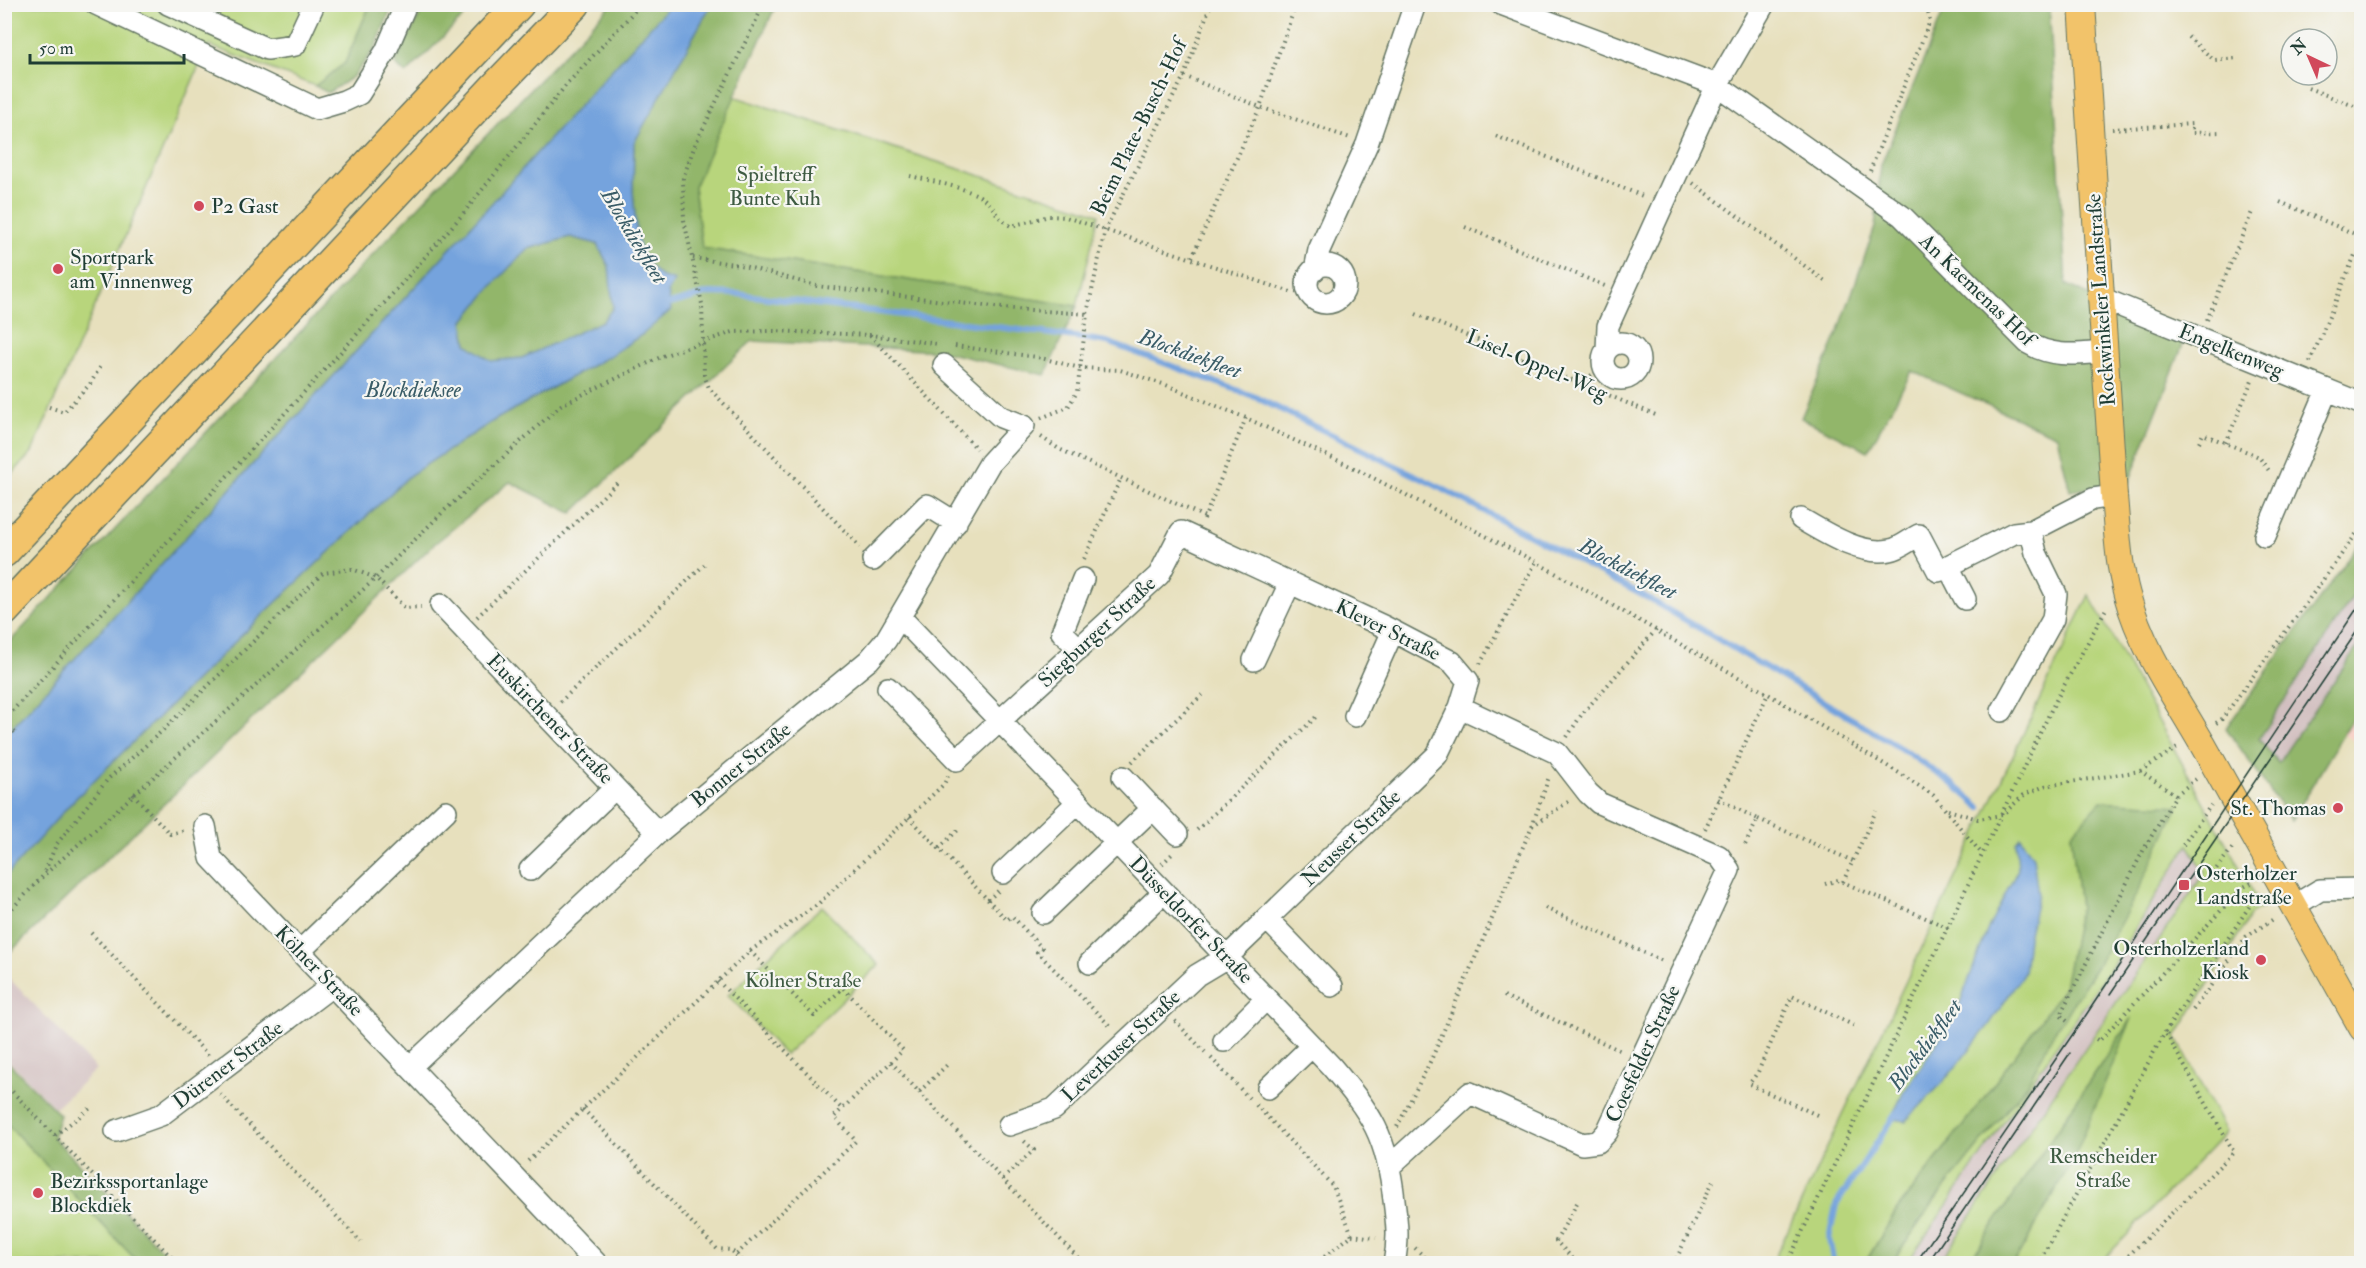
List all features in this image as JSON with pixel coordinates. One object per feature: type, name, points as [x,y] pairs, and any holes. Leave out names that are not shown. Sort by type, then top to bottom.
[{"type":"highway","points":[[4,552],[519,4]]},
{"type":"highway","points":[[4,611],[575,4]]},
{"type":"main road","name":"Rockwinkeler Landstraße","points":[[2082,4],[2114,496],[2126,594]]},
{"type":"main road","points":[[2126,594],[2146,648],[2361,1028]]},
{"type":"street","points":[[96,4],[317,109],[359,94],[386,51],[406,4]]},
{"type":"street","points":[[168,4],[267,50],[295,45],[314,4]]},
{"type":"street","points":[[1314,270],[1327,266],[1335,268],[1344,278],[1345,288],[1342,294],[1332,302],[1319,302],[1310,293],[1308,281],[1314,270],[1319,250],[1367,144],[1415,4]]},
{"type":"street","name":"An Kaemenas Hof","points":[[1501,4],[1717,85],[1902,216],[2028,343],[2042,351],[2058,355],[2105,352]]},
{"type":"street","points":[[1717,85],[1764,4]]},
{"type":"street","name":"Lisel-Oppel-Weg","points":[[1605,358],[1608,326],[1717,85]]},
{"type":"street","name":"Engelkenweg","points":[[2101,298],[2361,404]]},
{"type":"street","points":[[944,365],[1002,417],[1024,426]]},
{"type":"street","points":[[2265,536],[2327,390]]},
{"type":"street","name":"Bonner Straße","points":[[410,1067],[658,833],[869,660],[901,618],[990,463],[1024,426]]},
{"type":"street","points":[[1801,519],[1837,540],[1864,549],[1891,550],[1920,535],[1938,571],[2014,533],[2031,531],[2092,499],[2114,496]]},
{"type":"street","points":[[873,560],[927,506],[956,523]]},
{"type":"street","points":[[2002,711],[2053,619],[2056,594],[2036,553],[2031,531]]},
{"type":"street","name":"Klever Straße","points":[[1188,536],[1393,631],[1452,662],[1468,681]]},
{"type":"street","name":"Siegburger Straße","points":[[957,760],[1159,575],[1188,536]]},
{"type":"street","points":[[1948,566],[1965,599]]},
{"type":"street","points":[[1079,649],[1062,632],[1083,579]]},
{"type":"street","points":[[1254,660],[1290,583]]},
{"type":"street","name":"Euskirchener Straße","points":[[441,605],[658,833]]},
{"type":"street","name":"Düsseldorfer Straße","points":[[901,618],[1312,1046],[1362,1103],[1384,1144],[1390,1166],[1399,1240],[1395,1263]]},
{"type":"street","points":[[1355,716],[1393,631]]},
{"type":"street","points":[[1468,681],[1460,707],[1557,753],[1588,793],[1599,803],[1697,846]]},
{"type":"street","points":[[888,688],[957,760]]},
{"type":"street","name":"Neusser Straße","points":[[1227,957],[1437,755],[1460,707]]},
{"type":"street","points":[[1124,773],[1183,839]]},
{"type":"street","points":[[530,870],[615,788]]},
{"type":"street","points":[[1003,873],[1078,802]]},
{"type":"street","points":[[1043,913],[1153,808]]},
{"type":"street","points":[[300,951],[446,811]]},
{"type":"street","name":"Kölner Straße","points":[[205,826],[211,858],[597,1263]]},
{"type":"street","name":"Coesfelder Straße","points":[[1390,1166],[1470,1093],[1582,1144],[1598,1142],[1607,1132],[1729,870],[1719,856],[1697,846]]},
{"type":"street","points":[[2294,906],[2320,890],[2361,889]]},
{"type":"street","points":[[1090,963],[1164,892]]},
{"type":"street","points":[[1266,919],[1332,986]]},
{"type":"street","name":"Leverkuser Straße","points":[[1009,1125],[1054,1109],[1197,975],[1227,957]]},
{"type":"street","name":"Dürener Straße","points":[[116,1131],[161,1115],[333,985]]},
{"type":"street","points":[[1224,1041],[1266,999]]},
{"type":"street","points":[[1268,1088],[1312,1046]]},
{"type":"path","points":[[4,720],[350,342],[462,215],[567,84],[641,4]]},
{"type":"path","points":[[764,4],[695,145],[683,178],[684,220],[702,304],[704,375],[709,388],[873,560]]},
{"type":"path","name":"Beim Plate-Busch-Hof","points":[[1211,4],[1184,76],[1105,230],[1192,257],[1291,292],[1310,293]]},
{"type":"path","points":[[1192,257],[1260,107],[1296,4]]},
{"type":"path","points":[[1863,188],[1930,21],[1926,4]]},
{"type":"path","points":[[2188,37],[2214,60],[2238,58]]},
{"type":"path","points":[[1184,76],[1260,107],[1367,144]]},
{"type":"path","points":[[2308,88],[2361,109]]},
{"type":"path","points":[[2090,130],[2192,124],[2192,133],[2222,132]]},
{"type":"path","points":[[1496,136],[1662,204]]},
{"type":"path","points":[[1677,172],[1824,281]]},
{"type":"path","points":[[910,176],[985,199],[1000,221],[1011,226],[1048,216],[1066,217],[1105,230],[1087,314],[1077,392],[1068,407],[1024,426]]},
{"type":"path","points":[[2280,202],[2361,237]]},
{"type":"path","points":[[2199,338],[2252,212]]},
{"type":"path","points":[[1465,227],[1623,294]]},
{"type":"path","points":[[2302,380],[2355,255]]},
{"type":"path","points":[[693,258],[740,265],[817,286],[1002,308],[1087,314]]},
{"type":"path","name":"Lisel-Oppel-Weg","points":[[1416,314],[1658,416]]},
{"type":"path","points":[[4,917],[44,875],[376,578],[445,510],[561,405],[665,355],[733,332],[772,331],[870,336],[1037,357],[1080,368],[1120,370],[1166,385],[1246,418],[1350,466],[1536,562],[1768,694],[1933,795],[1983,854]]},
{"type":"path","points":[[870,336],[990,463]]},
{"type":"path","points":[[1581,384],[1605,358]]},
{"type":"path","points":[[2226,443],[2260,363]]},
{"type":"path","points":[[49,406],[64,412],[90,384],[101,366]]},
{"type":"path","points":[[1188,536],[1205,517],[1246,418]]},
{"type":"path","points":[[1024,426],[1059,449],[1205,517]]},
{"type":"path","points":[[2199,442],[2203,434],[2259,457],[2284,492]]},
{"type":"path","points":[[1083,579],[1085,564],[1083,561],[1120,477]]},
{"type":"path","points":[[464,629],[620,480]]},
{"type":"path","points":[[1947,810],[1978,819],[2002,815],[2024,795],[2045,786],[2140,771],[2222,719],[2361,526]]},
{"type":"path","points":[[1468,681],[1478,668],[1536,562]]},
{"type":"path","points":[[546,715],[705,564]]},
{"type":"path","points":[[44,875],[56,845],[108,779],[162,731],[323,573],[352,569],[376,578],[405,608],[441,605]]},
{"type":"path","points":[[1786,1263],[1949,928],[2054,704],[2110,600],[2126,594]]},
{"type":"path","points":[[1384,1144],[1401,1123],[1431,1060],[1532,826],[1557,753],[1582,714],[1656,630]]},
{"type":"path","points":[[1124,773],[1203,694]]},
{"type":"path","points":[[1697,846],[1768,694]]},
{"type":"path","points":[[1149,876],[1183,839],[1318,715]]},
{"type":"path","points":[[10,727],[18,736]]},
{"type":"path","points":[[513,1175],[750,951],[817,905],[944,784],[957,760]]},
{"type":"path","points":[[2067,1021],[2060,1016],[2145,847],[2176,795],[2140,771]]},
{"type":"path","points":[[1532,826],[1568,802],[1588,793]]},
{"type":"path","points":[[133,794],[170,834],[205,826]]},
{"type":"path","points":[[1718,800],[1853,861]]},
{"type":"path","points":[[1844,882],[1876,811]]},
{"type":"path","points":[[909,817],[1007,920],[1012,916],[1042,948],[1037,952],[1125,1042]]},
{"type":"path","points":[[1744,847],[1758,819]]},
{"type":"path","points":[[2183,845],[2200,820]]},
{"type":"path","points":[[939,848],[959,829]]},
{"type":"path","points":[[2209,878],[2230,853]]},
{"type":"path","points":[[2038,1263],[2165,1032],[2251,904],[2277,877]]},
{"type":"path","points":[[2096,1039],[2099,1041],[2242,888],[2277,877]]},
{"type":"path","points":[[1825,884],[1838,880],[1844,882],[1949,928]]},
{"type":"path","points":[[2193,1010],[2246,937],[2294,906]]},
{"type":"path","points":[[1545,908],[1683,970]]},
{"type":"path","points":[[91,933],[361,1242]]},
{"type":"path","points":[[736,1255],[856,1141],[834,1117],[903,1050],[843,988],[814,1016],[750,951]]},
{"type":"path","points":[[718,981],[842,1109]]},
{"type":"path","points":[[1504,996],[1640,1059]]},
{"type":"path","points":[[1817,1116],[1749,1084],[1758,1072],[1792,996],[1855,1026]]},
{"type":"path","points":[[1162,1007],[1333,1186],[1352,1235],[1315,1263]]},
{"type":"path","points":[[2120,1263],[2234,1152],[2165,1032]]},
{"type":"path","points":[[891,1062],[1084,1263]]},
{"type":"path","points":[[919,1092],[949,1063]]},
{"type":"path","points":[[4,1083],[178,1263]]},
{"type":"path","points":[[55,1135],[92,1107]]},
{"type":"path","points":[[583,1108],[717,1249],[731,1250],[744,1263]]},
{"type":"path","points":[[1003,1179],[1034,1150]]},
{"type":"path","points":[[1674,1263],[1714,1179]]},
{"type":"path","points":[[1577,1203],[1556,1241],[1578,1263]]},
{"type":"shaded area","points":[[2361,584],[2361,642],[2278,763],[2259,740]]},
{"type":"shaded area","points":[[2361,705],[2361,745],[2343,734]]},
{"type":"shaded area","points":[[2188,845],[2206,872],[1939,1263],[1907,1264],[2113,964]]},
{"type":"shaded area","points":[[5,974],[96,1069],[55,1108],[5,1057]]},
{"type":"green space","points":[[425,4],[475,5],[406,74],[395,64]]},
{"type":"green space","name":"Sportpark am Vinnenweg","points":[[4,5],[370,5],[345,63],[315,86],[208,45],[32,452],[5,482]]},
{"type":"green space","points":[[370,5],[393,5],[375,48],[354,76],[328,93],[315,86],[345,63]]},
{"type":"green space","points":[[611,5],[671,5],[5,735],[4,648],[375,252]]},
{"type":"green space","points":[[711,5],[776,5],[694,187],[702,248],[1077,306],[1045,375],[940,351],[752,341],[572,513],[510,482],[433,545],[5,957],[4,877],[72,802],[250,627],[410,475],[493,421],[611,355],[643,334],[660,276],[646,262],[637,239],[633,191],[634,143]]},
{"type":"green space","points":[[1946,5],[2049,5],[2066,284],[2184,342],[2129,482],[2070,491],[2057,436],[1912,371],[1868,451],[1801,418],[1838,333],[1875,227],[1881,165]]},
{"type":"green space","name":"Spieltreff Bunte Kuh","points":[[733,96],[1099,214],[1077,306],[702,248],[694,187]]},
{"type":"green space","points":[[570,237],[597,244],[609,266],[613,308],[603,321],[522,358],[491,361],[467,344],[463,322],[492,285],[528,249]]},
{"type":"green space","points":[[2361,541],[2361,584],[2259,739],[2278,763],[2361,642],[2361,705],[2291,821],[2226,728]]},
{"type":"green space","name":"Remscheider Straße","points":[[2089,595],[2262,908],[2251,914],[2176,1037],[2226,1132],[2100,1263],[2014,1263],[2053,1196],[2130,1021],[1968,1263],[1939,1263],[2205,872],[2188,845],[2113,964],[1907,1263],[1892,1263],[2097,966],[2071,834],[2080,907],[2064,988],[1986,1095],[1897,1210],[1865,1263],[1772,1264]]},
{"type":"green space","points":[[2101,801],[2178,806],[2138,891],[2097,966],[2053,1034],[2027,1085],[1931,1205],[1892,1263],[1865,1263],[1897,1210],[1986,1095],[2064,988],[2080,907],[2071,834]]},
{"type":"green space","name":"Kölner Straße","points":[[822,906],[879,965],[785,1055],[728,995]]},
{"type":"green space","points":[[2132,1018],[2074,1158],[2014,1263],[1968,1263]]},
{"type":"green space","points":[[4,1058],[60,1115],[53,1137],[174,1263],[139,1263],[5,1122]]},
{"type":"green space","name":"Bezirkssportanlage Blockdiek","points":[[5,1122],[139,1263],[5,1263]]},
{"type":"water","name":"Blockdieksee","points":[[671,4],[711,5],[634,143],[633,191],[637,239],[646,262],[660,276],[675,281],[668,291],[671,310],[643,334],[611,355],[493,421],[410,475],[250,627],[72,802],[5,877],[5,735]],"holes":[[[570,237],[597,244],[609,266],[613,308],[603,321],[522,358],[491,361],[467,344],[463,322],[493,285],[527,249]]]},
{"type":"water","points":[[2020,837],[2033,857],[2038,895],[2028,938],[2024,973],[1989,1025],[1946,1079],[1906,1121],[1891,1119],[1903,1093],[1955,1016],[1987,931],[2018,869],[2016,842]]},
{"type":"waterway","name":"Blockdiekfleet","points":[[663,306],[709,293],[738,294],[1075,337],[1107,342],[1253,396],[1439,487],[1646,597],[1908,753],[1954,785],[1980,807]]},
{"type":"waterway","name":"Blockdiekfleet","points":[[1834,1264],[1829,1239],[1836,1205],[1895,1115]]},
{"type":"tram line","points":[[1915,1264],[2086,1015],[2362,601]]},
{"type":"tram line","points":[[2110,994],[2362,624]]},
{"type":"tram line","points":[[1927,1264],[2070,1053]]},
{"type":"place","name":"P2 Gast","points":[[199,206]]},
{"type":"place","name":"Sportpark am Vinnenweg","points":[[58,269]]},
{"type":"place","name":"St. Thomas","points":[[2338,808]]},
{"type":"place","name":"Osterholzer Landstraße","points":[[2184,885]]},
{"type":"place","name":"Osterholzerland Kiosk","points":[[2261,960]]},
{"type":"place","name":"Bezirkssportanlage Blockdiek","points":[[38,1193]]}]
